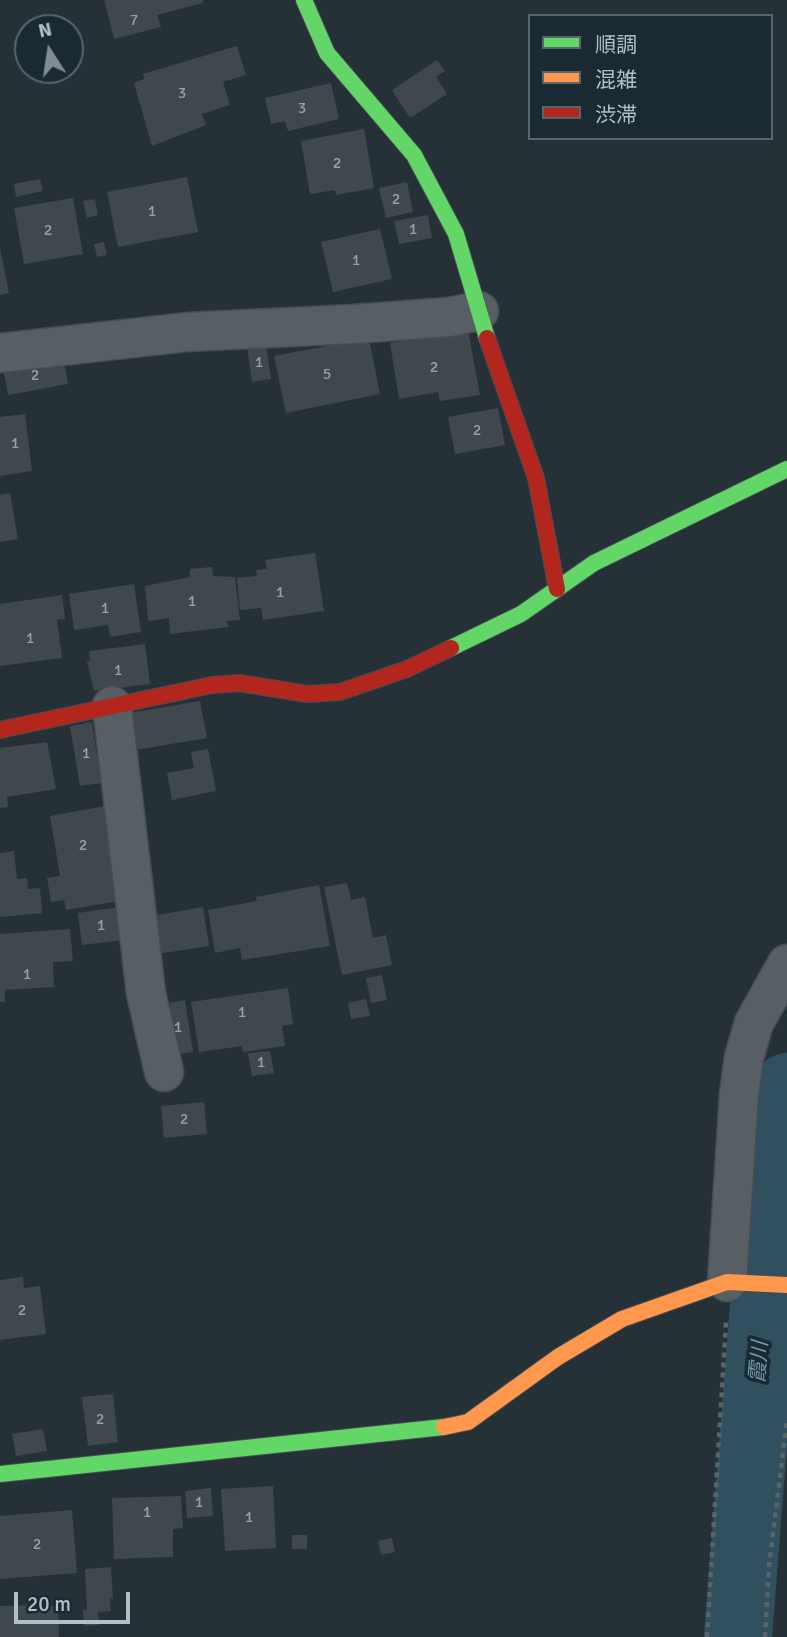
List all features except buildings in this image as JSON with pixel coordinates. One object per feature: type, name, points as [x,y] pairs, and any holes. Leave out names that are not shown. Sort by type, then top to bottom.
[{"type":"street","points":[[304,0],[327,52],[414,155],[456,234],[479,311],[536,478],[557,589]]},
{"type":"street","points":[[0,353],[187,332],[368,323],[479,311]]},
{"type":"street","points":[[0,730],[212,685],[240,683],[307,694],[340,692],[407,668],[521,614],[594,563],[787,469]]},
{"type":"street","points":[[112,706],[146,993],[164,1072]]},
{"type":"street","points":[[736,1282],[738,1105],[744,1057],[754,1023],[787,964]]},
{"type":"street","points":[[0,1474],[431,1430],[468,1422],[558,1357],[622,1319],[736,1282],[787,1285]]},
{"type":"path","points":[[707,1637],[736,1282]]},
{"type":"path","points":[[765,1637],[769,1566],[787,1420]]},
{"type":"waterway","name":"霞川","points":[[738,1637],[777,1138],[787,1087]]},
{"type":"traffic: fast","points":[[304,0],[327,53],[414,155],[456,234],[487,338]]},
{"type":"traffic: fast","points":[[451,648],[521,614],[594,563],[787,469]]},
{"type":"traffic: fast","points":[[0,1474],[444,1427]]},
{"type":"traffic: slow","points":[[444,1427],[468,1422],[558,1357],[622,1319],[727,1282],[787,1285]]},
{"type":"traffic: jam","points":[[487,338],[536,478],[557,589]]},
{"type":"traffic: jam","points":[[0,730],[212,685],[240,683],[307,694],[340,692],[407,669],[451,648]]}]
